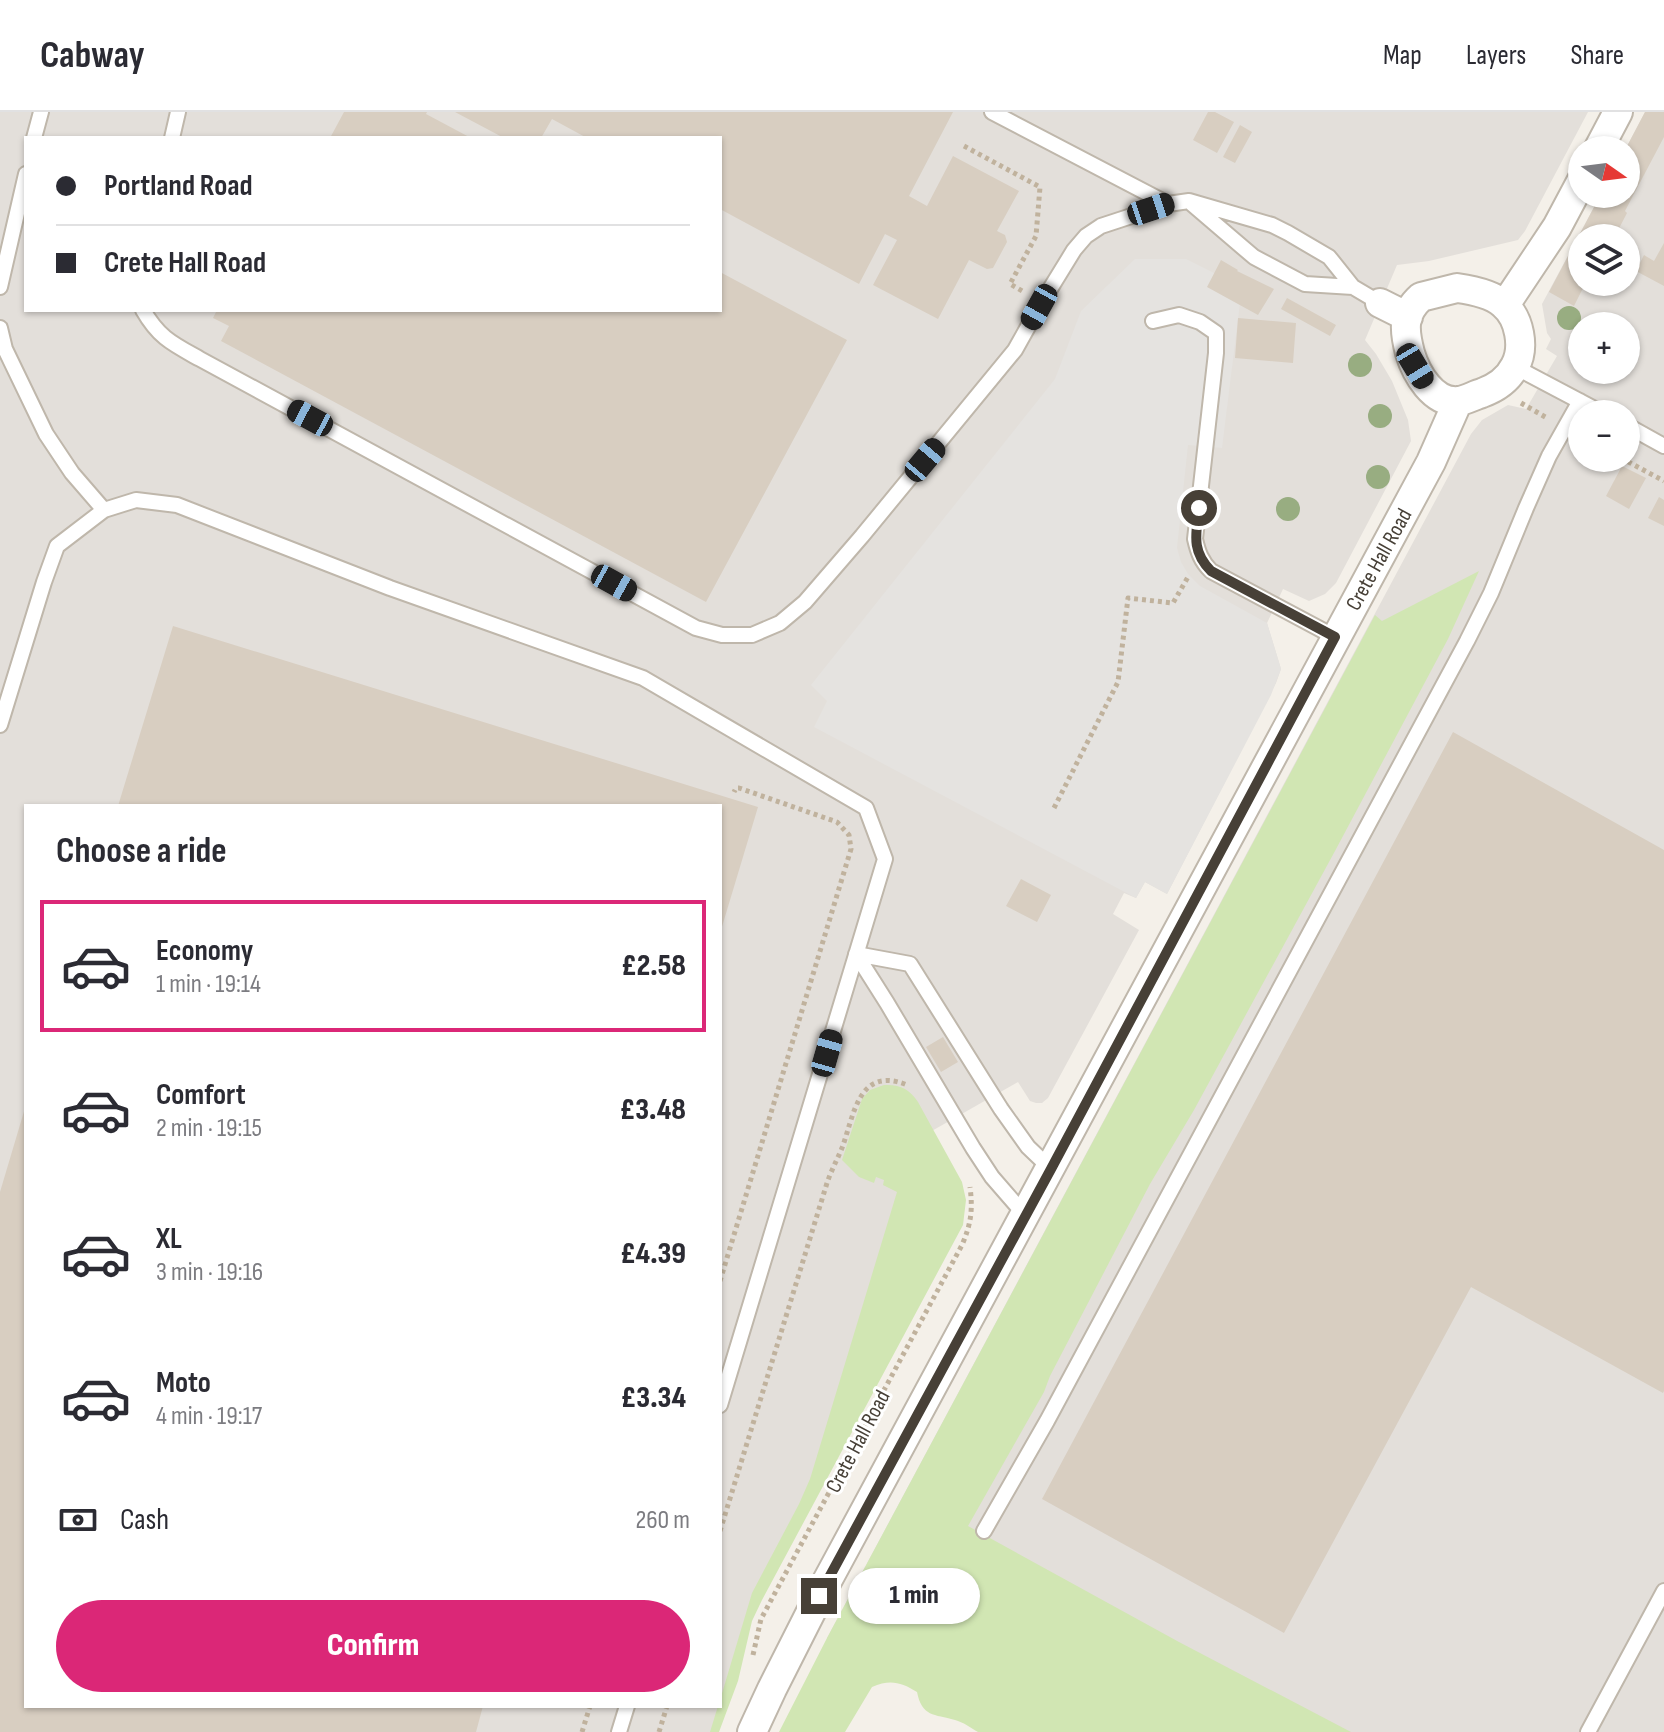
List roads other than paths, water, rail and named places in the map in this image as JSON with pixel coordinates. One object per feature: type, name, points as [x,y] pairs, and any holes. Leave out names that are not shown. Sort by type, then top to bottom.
[{"type":"street","points":[[1605,136],[1618,112]]},
{"type":"street","points":[[1505,305],[1568,206]]},
{"type":"street","points":[[1462,288],[1496,299],[1511,313],[1519,334],[1520,351],[1515,367],[1496,387],[1458,401],[1448,400],[1430,390],[1415,366],[1404,330],[1408,317],[1421,297],[1451,289],[1462,288]]},
{"type":"street","points":[[1380,303],[1408,317]]},
{"type":"street","name":"Crete Hall Road","points":[[752,1732],[819,1596],[1436,452],[1458,401]]},
{"type":"lane","points":[[35,136],[41,112]]},
{"type":"lane","points":[[172,136],[178,112]]},
{"type":"lane","points":[[999,114],[1168,204]]},
{"type":"lane","points":[[0,287],[24,183]]},
{"type":"lane","points":[[1189,201],[1254,257],[1305,284],[1353,287]]},
{"type":"lane","points":[[144,312],[156,330],[175,345],[696,628],[741,636],[773,627],[805,602],[1015,350],[1074,250],[1090,233],[1109,223],[1168,204],[1189,201],[1272,225],[1329,257],[1353,287],[1380,303]]},
{"type":"lane","points":[[1153,321],[1179,315],[1200,322],[1216,333],[1195,539],[1202,562],[1211,571],[1335,637]]},
{"type":"lane","points":[[0,328],[5,349],[46,434],[72,473],[104,510]]},
{"type":"lane","points":[[1515,367],[1578,400]]},
{"type":"lane","points":[[984,1531],[1047,1421],[1467,641],[1496,583],[1535,487],[1568,423]]},
{"type":"lane","points":[[1640,433],[1664,446]]},
{"type":"lane","points":[[0,725],[57,546],[104,510],[136,500],[177,505],[390,588],[643,678],[866,808],[885,859],[722,1398]]},
{"type":"lane","points":[[856,954],[910,964],[1001,1109],[1028,1147],[1051,1169]]},
{"type":"lane","points":[[856,954],[973,1148],[992,1177],[1025,1215]]},
{"type":"lane","points":[[1588,1732],[1664,1591]]},
{"type":"lane","points":[[619,1732],[626,1708]]}]
